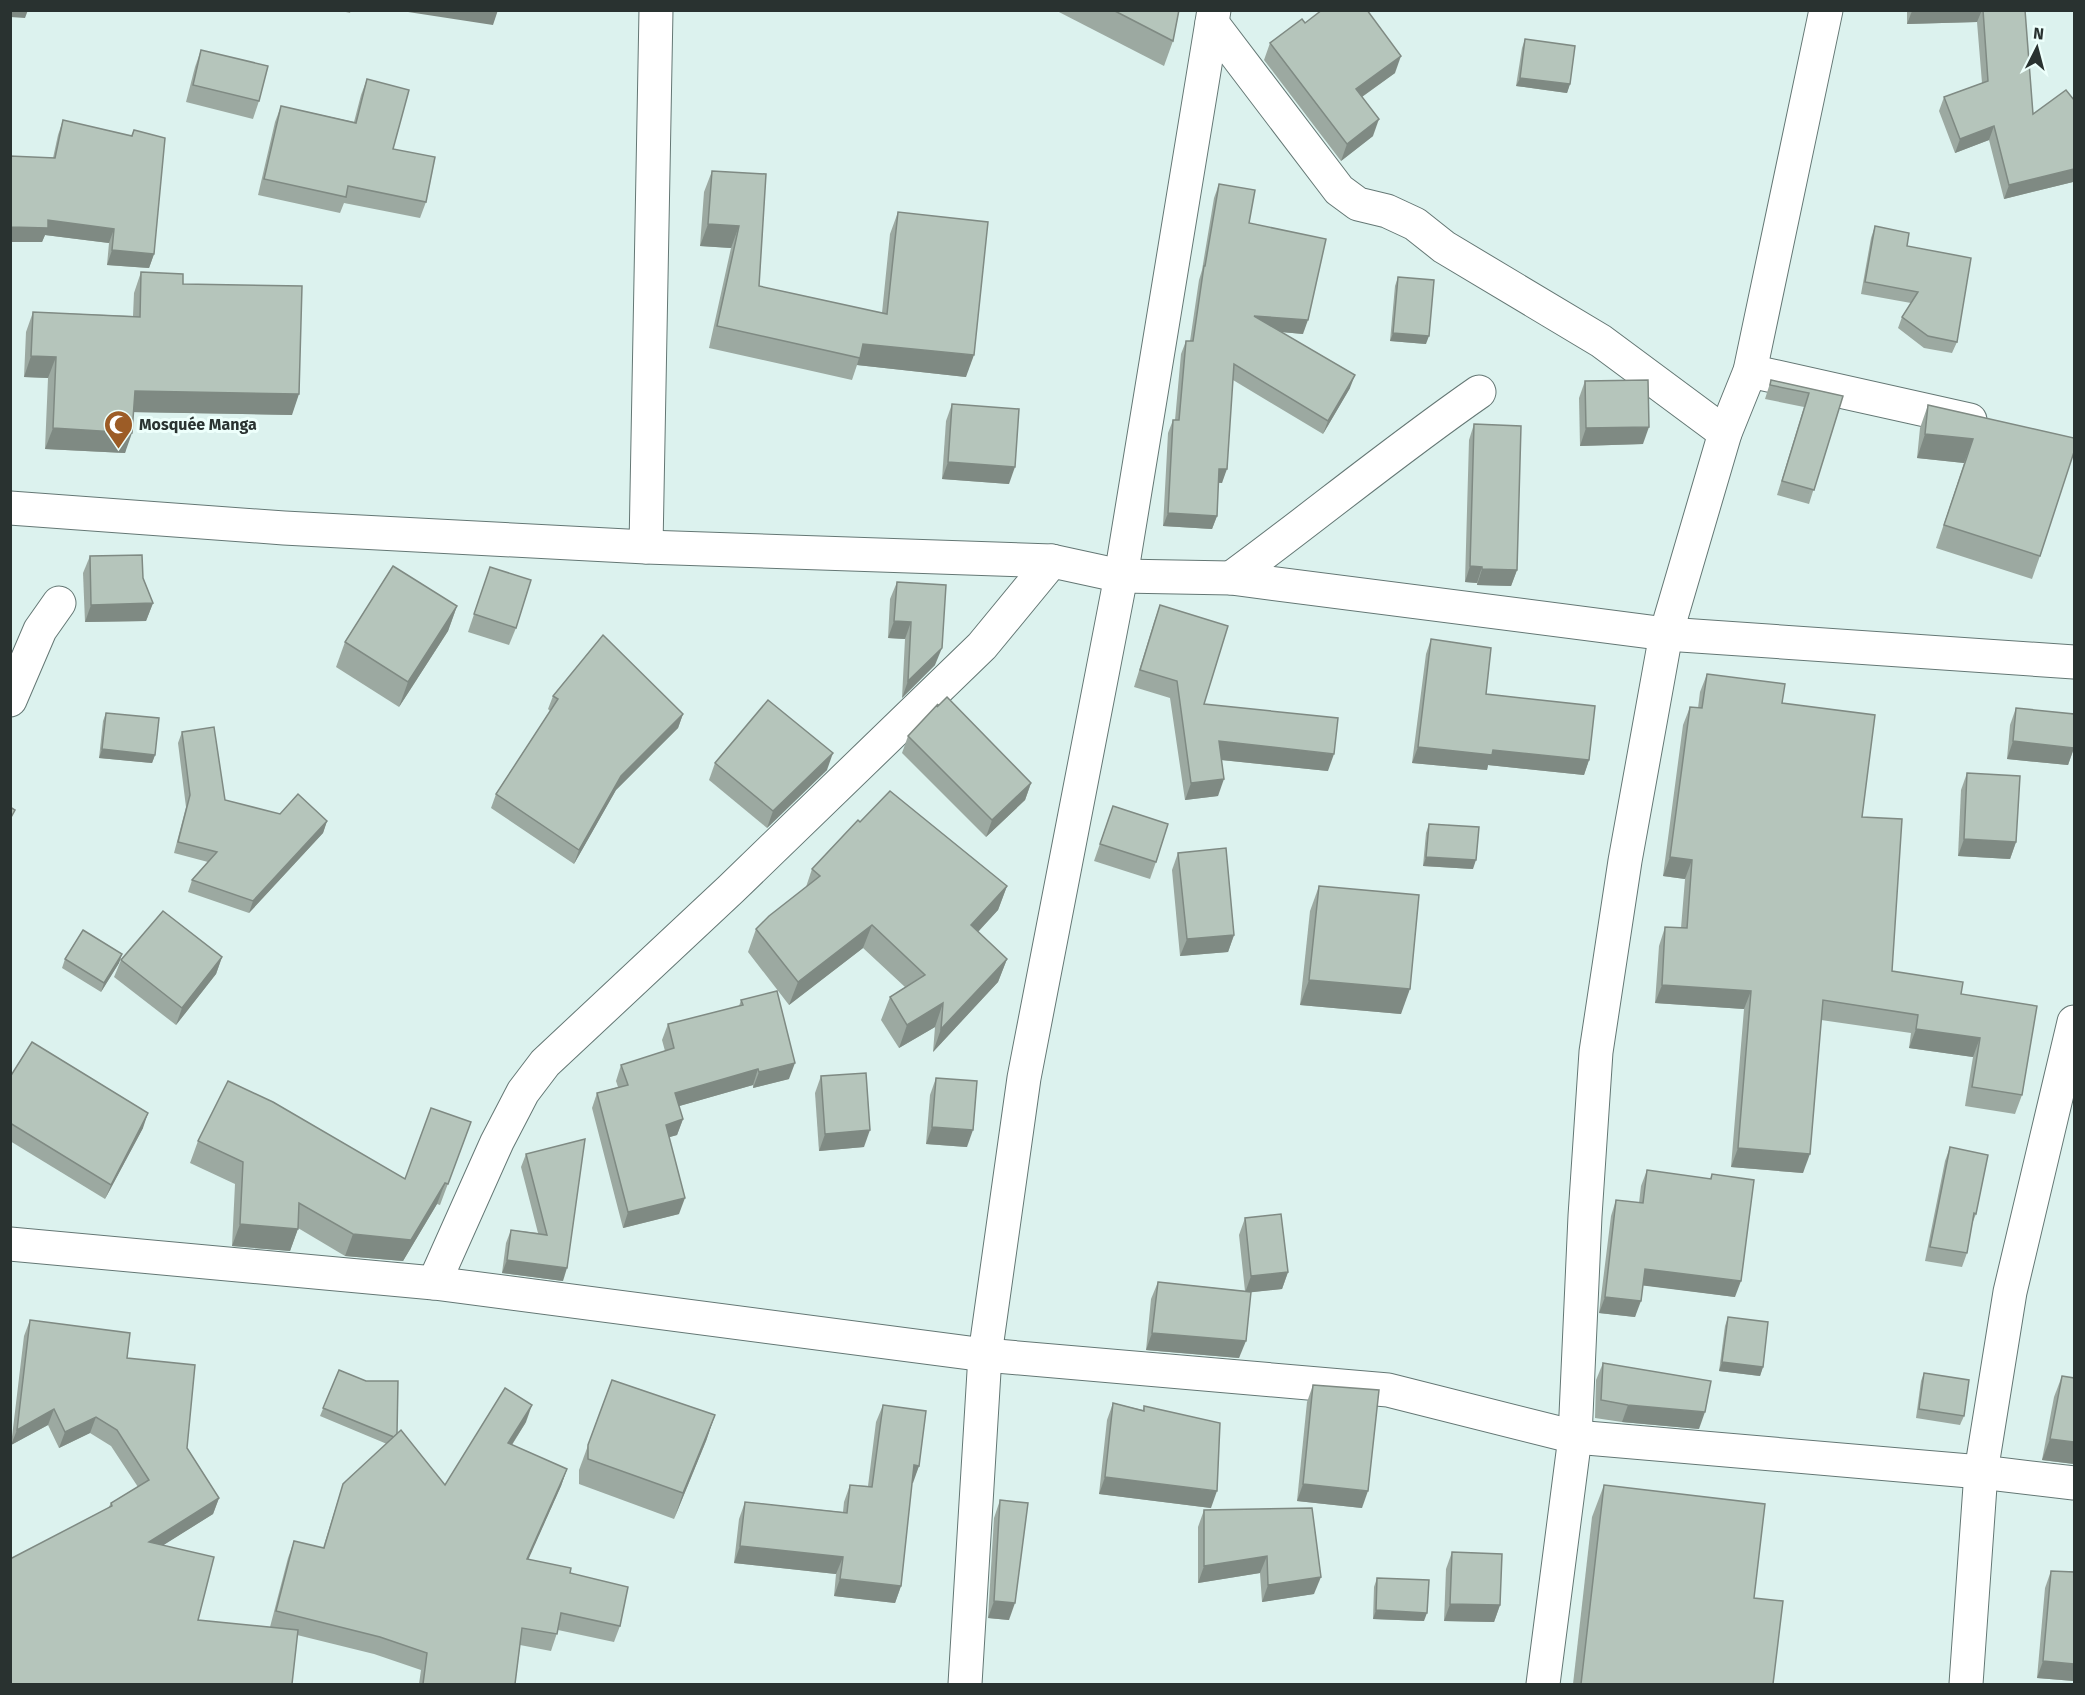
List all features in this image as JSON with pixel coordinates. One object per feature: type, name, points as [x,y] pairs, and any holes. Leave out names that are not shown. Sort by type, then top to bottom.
[{"type":"street","points":[[646,547],[656,10]]},
{"type":"street","points":[[1544,1684],[1575,1437],[1585,1216],[1596,1052],[1625,861],[1666,634],[1725,433],[1750,371],[1826,10]]},
{"type":"street","points":[[1213,17],[1339,190],[1358,204],[1387,211],[1415,224],[1444,247],[1601,341],[1725,433]]},
{"type":"street","points":[[965,1684],[985,1354],[1024,1078],[1121,576],[1213,17]]},
{"type":"street","points":[[1750,371],[1993,425]]},
{"type":"street","points":[[1231,578],[1415,437],[1479,392]]},
{"type":"street","points":[[10,508],[284,528],[646,547],[1052,561],[1121,576],[1231,578],[1666,634],[2074,662]]},
{"type":"street","points":[[434,1283],[497,1142],[523,1092],[545,1063],[731,889],[982,646],[1052,561]]},
{"type":"street","points":[[10,700],[40,630],[59,603]]},
{"type":"street","points":[[1966,1684],[1981,1472],[2010,1292],[2074,1022]]},
{"type":"street","points":[[10,1244],[434,1283],[985,1354],[1388,1390],[1575,1437],[1981,1472],[2074,1483]]},
{"type":"building","points":[[1113,10],[1179,10],[1173,41]]},
{"type":"building","points":[[1322,10],[1367,10],[1401,56],[1356,89],[1379,119],[1347,144],[1270,43],[1302,19],[1305,23]]},
{"type":"building","points":[[1983,10],[2025,10],[2033,114],[2066,90],[2074,100],[2074,169],[2009,185],[1994,126],[1960,139],[1944,97],[1988,81]]},
{"type":"building","points":[[1525,39],[1575,46],[1570,84],[1520,78]]},
{"type":"building","points":[[201,50],[268,66],[259,101],[193,85]]},
{"type":"building","points":[[367,79],[409,90],[393,149],[435,157],[426,202],[348,186],[346,197],[264,179],[281,106],[356,123]]},
{"type":"building","points":[[63,120],[132,136],[134,130],[165,138],[154,254],[112,250],[114,229],[48,220],[48,228],[10,227],[10,156],[55,158]]},
{"type":"building","points":[[712,171],[766,174],[759,286],[887,314],[898,212],[988,222],[974,355],[863,344],[860,358],[717,326],[739,226],[708,224]]},
{"type":"building","points":[[1219,184],[1255,190],[1249,223],[1326,239],[1308,320],[1254,316],[1355,375],[1328,421],[1234,364],[1227,469],[1219,469],[1217,516],[1168,513],[1173,420],[1179,420],[1186,341],[1193,341]]},
{"type":"building","points":[[1875,226],[1909,233],[1907,246],[1971,258],[1957,342],[1928,336],[1902,317],[1918,292],[1865,282]]},
{"type":"building","points":[[141,272],[183,274],[183,284],[302,286],[299,394],[135,391],[132,433],[53,428],[56,357],[31,356],[33,312],[140,317]]},
{"type":"building","points":[[1398,277],[1434,280],[1429,336],[1393,333]]},
{"type":"building","points":[[1648,380],[1649,427],[1586,428],[1585,381]]},
{"type":"building","points":[[1771,380],[1843,396],[1814,490],[1782,481],[1809,393],[1770,385]]},
{"type":"building","points":[[952,404],[1019,409],[1015,467],[948,462]]},
{"type":"building","points":[[1928,405],[2074,438],[2074,452],[2040,556],[1944,525],[1973,439],[1925,434]]},
{"type":"building","points":[[1474,424],[1521,426],[1517,570],[1482,569],[1482,567],[1470,566]]},
{"type":"building","points":[[142,555],[143,578],[153,603],[91,605],[90,556]]},
{"type":"building","points":[[393,566],[457,606],[408,682],[345,642]]},
{"type":"building","points":[[490,567],[531,580],[516,628],[474,614]]},
{"type":"building","points":[[897,582],[946,585],[942,648],[908,681],[911,622],[894,621]]},
{"type":"building","points":[[1160,605],[1228,626],[1204,704],[1338,718],[1334,754],[1219,741],[1224,779],[1191,783],[1177,681],[1140,670]]},
{"type":"building","points":[[603,635],[683,714],[621,776],[579,850],[496,794],[558,699],[553,696]]},
{"type":"building","points":[[1431,639],[1491,648],[1486,694],[1595,706],[1589,760],[1493,750],[1492,755],[1418,747]]},
{"type":"building","points":[[1707,674],[1785,684],[1782,703],[1875,715],[1862,817],[1902,819],[1892,971],[1963,982],[1961,994],[2037,1006],[2022,1095],[1972,1087],[1980,1038],[1916,1029],[1918,1015],[1823,1000],[1810,1154],[1738,1148],[1751,991],[1662,985],[1665,927],[1687,928],[1692,860],[1670,857],[1690,707],[1702,708]]},
{"type":"building","points":[[947,697],[1031,783],[992,820],[908,736]]},
{"type":"building","points":[[768,700],[833,753],[773,811],[715,763]]},
{"type":"building","points":[[2016,708],[2074,714],[2074,748],[2013,741]]},
{"type":"building","points":[[106,713],[159,718],[155,755],[102,749]]},
{"type":"building","points":[[214,727],[225,800],[280,814],[298,794],[327,821],[253,901],[192,880],[217,852],[178,842],[190,795],[182,732]]},
{"type":"building","points":[[1967,773],[2020,776],[2016,842],[1964,839]]},
{"type":"building","points":[[890,791],[1007,886],[971,925],[1007,959],[941,1029],[943,1003],[907,1025],[890,997],[925,975],[872,925],[798,982],[756,929],[820,876],[812,869],[858,820],[860,822]]},
{"type":"building","points":[[1113,806],[1168,824],[1156,862],[1100,844]]},
{"type":"building","points":[[10,807],[15,810],[10,819]]},
{"type":"building","points":[[1429,824],[1479,827],[1476,860],[1426,857]]},
{"type":"building","points":[[1226,848],[1234,935],[1187,939],[1178,853]]},
{"type":"building","points":[[1319,886],[1419,895],[1410,989],[1309,980]]},
{"type":"building","points":[[163,911],[222,957],[182,1008],[121,960]]},
{"type":"building","points":[[83,930],[122,954],[104,983],[65,959]]},
{"type":"building","points":[[777,991],[795,1063],[759,1072],[758,1069],[675,1093],[683,1119],[666,1125],[685,1198],[628,1212],[597,1093],[628,1085],[621,1065],[674,1048],[668,1024],[743,1005],[741,1000]]},
{"type":"building","points":[[32,1042],[148,1113],[111,1185],[10,1123],[10,1077]]},
{"type":"building","points":[[866,1073],[870,1130],[825,1134],[821,1076]]},
{"type":"building","points":[[936,1078],[977,1081],[973,1130],[932,1127]]},
{"type":"building","points":[[228,1081],[273,1102],[405,1179],[431,1108],[471,1122],[448,1184],[445,1183],[411,1240],[353,1234],[299,1203],[298,1229],[240,1224],[243,1162],[198,1141]]},
{"type":"building","points":[[585,1139],[567,1268],[507,1260],[511,1230],[547,1235],[526,1154]]},
{"type":"building","points":[[1950,1147],[1988,1155],[1967,1253],[1930,1247]]},
{"type":"building","points":[[1647,1170],[1711,1179],[1712,1174],[1754,1180],[1741,1281],[1645,1269],[1641,1301],[1605,1297],[1616,1200],[1643,1203]]},
{"type":"building","points":[[1281,1214],[1288,1272],[1251,1276],[1245,1218]]},
{"type":"building","points":[[1158,1282],[1251,1292],[1246,1341],[1152,1333]]},
{"type":"building","points":[[1728,1317],[1768,1322],[1763,1367],[1722,1362]]},
{"type":"building","points":[[30,1320],[130,1333],[127,1358],[195,1365],[187,1448],[219,1498],[149,1542],[214,1557],[198,1620],[298,1630],[292,1684],[10,1684],[10,1559],[112,1506],[111,1503],[149,1480],[117,1430],[96,1417],[65,1432],[54,1409],[17,1430]]},
{"type":"building","points":[[1603,1363],[1711,1381],[1705,1412],[1628,1405],[1601,1400]]},
{"type":"building","points":[[339,1370],[366,1381],[398,1381],[397,1434],[394,1437],[323,1408]]},
{"type":"building","points":[[1924,1373],[1969,1380],[1964,1416],[1919,1409]]},
{"type":"building","points":[[2062,1376],[2074,1378],[2074,1442],[2050,1439]]},
{"type":"building","points":[[612,1380],[715,1415],[683,1493],[588,1459],[588,1445]]},
{"type":"building","points":[[1313,1385],[1379,1390],[1368,1491],[1303,1484]]},
{"type":"building","points":[[505,1388],[532,1405],[508,1443],[567,1469],[527,1559],[571,1568],[570,1573],[628,1587],[620,1626],[561,1613],[557,1634],[522,1628],[515,1684],[423,1684],[427,1653],[380,1637],[276,1611],[294,1541],[324,1548],[343,1484],[346,1481],[401,1430],[445,1485]]},
{"type":"building","points":[[1113,1403],[1144,1411],[1144,1406],[1220,1423],[1217,1491],[1105,1477]]},
{"type":"building","points":[[883,1405],[926,1411],[919,1466],[914,1465],[901,1586],[840,1579],[843,1557],[740,1546],[745,1502],[847,1513],[850,1485],[872,1487]]},
{"type":"building","points":[[1604,1485],[1765,1504],[1754,1598],[1783,1601],[1773,1684],[1581,1684]]},
{"type":"building","points":[[1000,1500],[1028,1503],[1015,1603],[994,1601]]},
{"type":"building","points":[[1312,1508],[1321,1577],[1268,1585],[1267,1556],[1204,1566],[1204,1510]]},
{"type":"building","points":[[1452,1552],[1502,1554],[1500,1605],[1450,1604]]},
{"type":"building","points":[[2051,1571],[2074,1572],[2074,1664],[2043,1661]]},
{"type":"building","points":[[1377,1578],[1429,1580],[1427,1613],[1376,1610]]},
{"type":"place","name":"Mosquée Manga","points":[[118,450]]}]
